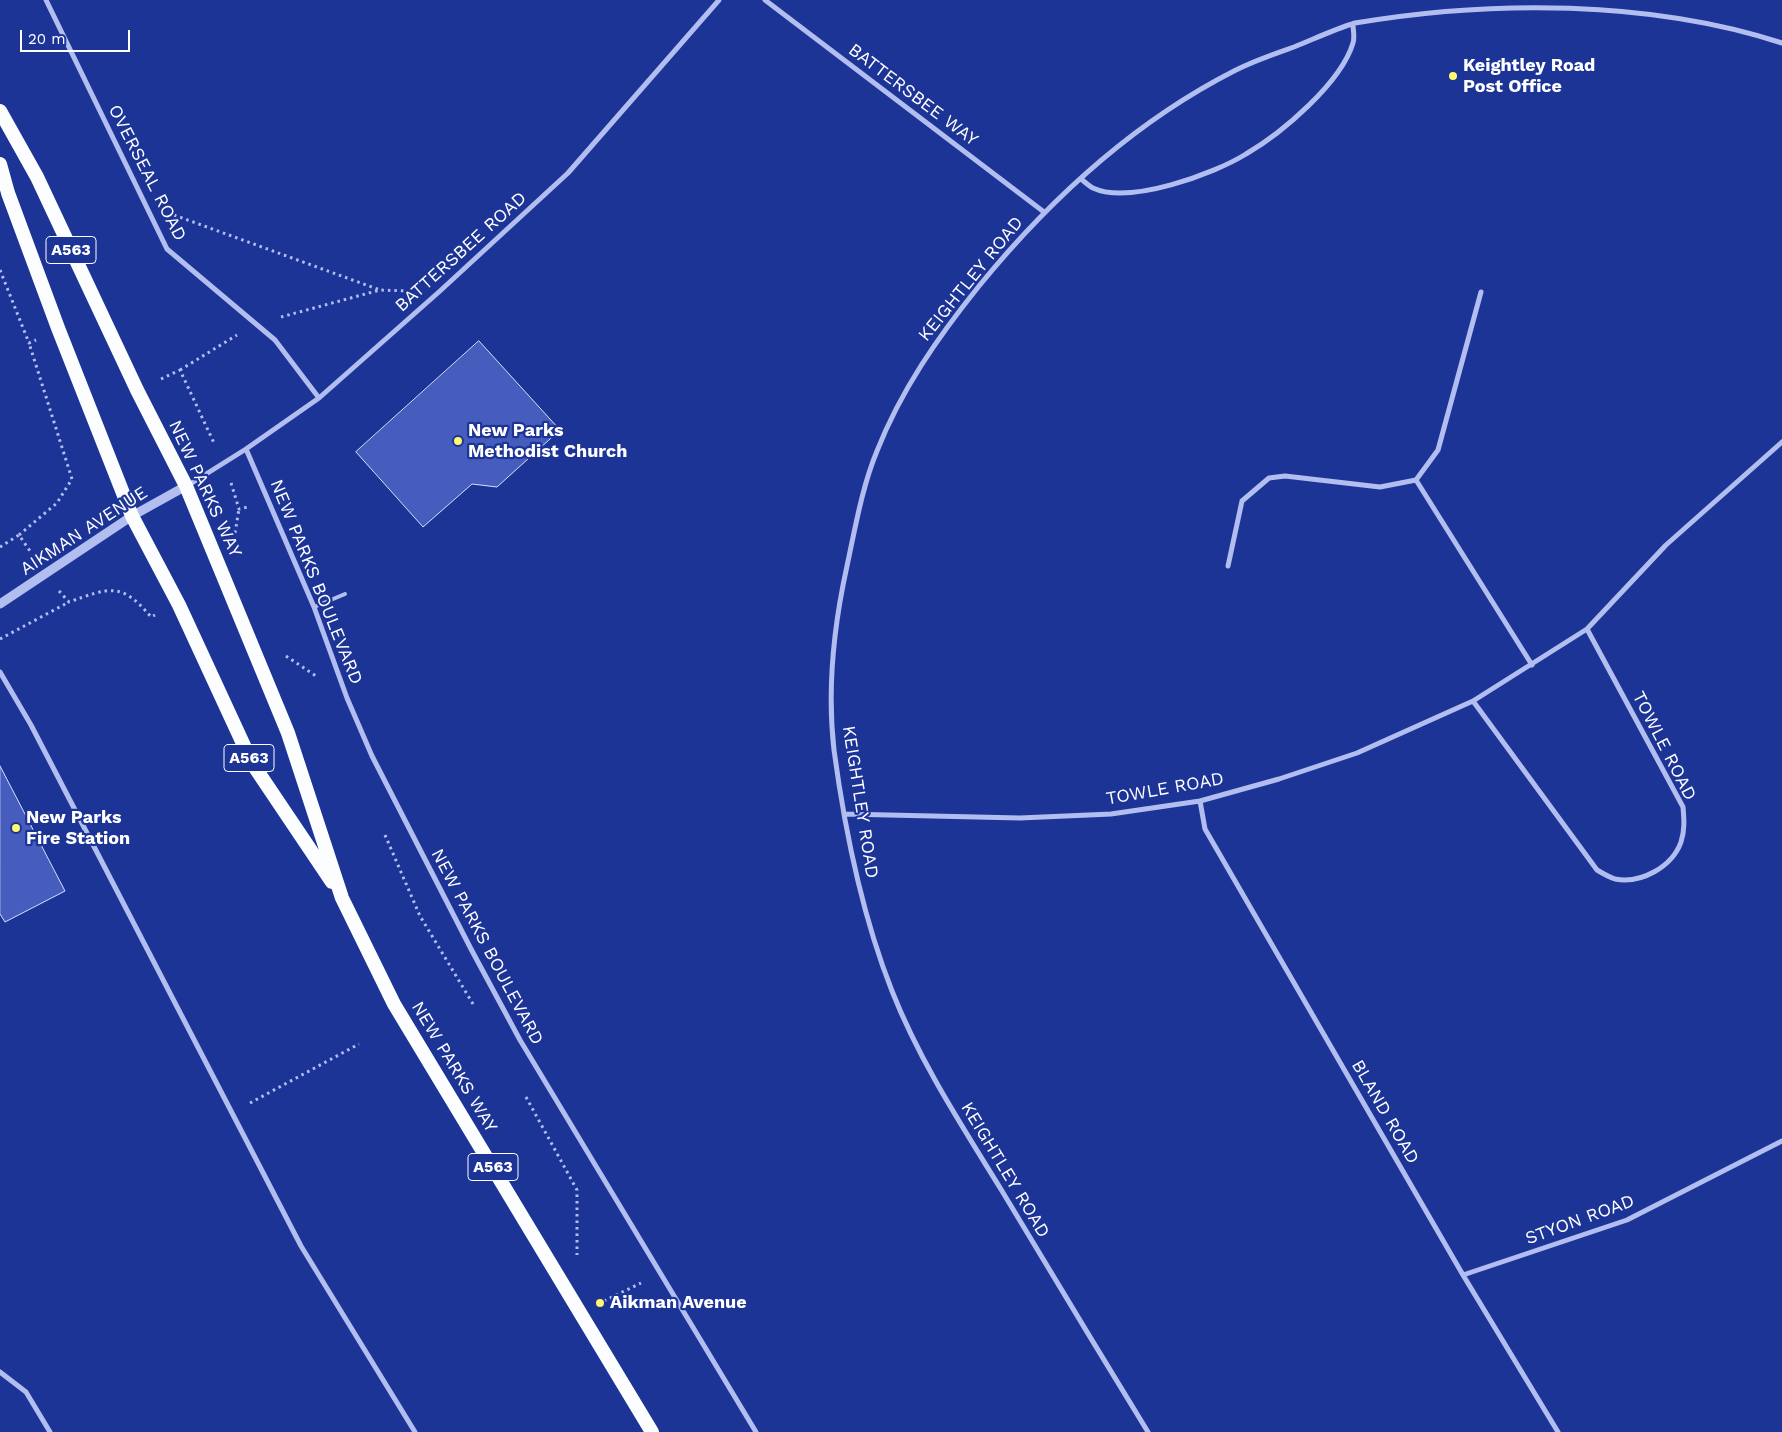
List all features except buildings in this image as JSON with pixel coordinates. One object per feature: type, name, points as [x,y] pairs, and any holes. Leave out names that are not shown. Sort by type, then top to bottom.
[{"type":"highway","name":"NEW PARKS WAY","points":[[0,111],[37,177],[137,390],[186,486],[288,732],[342,898]]},
{"type":"highway","name":"NEW PARKS WAY","points":[[0,164],[8,193],[58,328],[132,516],[179,605],[252,763],[342,898],[394,1004],[652,1432]]},
{"type":"street","name":"OVERSEAL ROAD","points":[[46,0],[167,249],[274,340],[319,398]]},
{"type":"street","name":"BATTERSBEE ROAD","points":[[186,486],[246,449],[319,398],[440,291],[568,173],[719,0]]},
{"type":"street","name":"BATTERSBEE WAY","points":[[765,0],[1044,212]]},
{"type":"street","points":[[1500,1],[1596,3],[1657,11],[1720,23],[1782,43]]},
{"type":"street","name":"KEIGHTLEY ROAD","points":[[1148,1432],[942,1092],[917,1046],[878,953],[853,862],[833,744],[832,667],[841,593],[875,455],[909,383],[947,326],[1044,212],[1117,146],[1201,88],[1240,67],[1353,24],[1421,8],[1456,4]]},
{"type":"street","points":[[1081,179],[1093,188],[1114,193],[1150,189],[1181,182],[1216,170],[1247,154],[1326,89],[1342,66],[1354,41],[1353,24]]},
{"type":"street","points":[[1228,566],[1242,501],[1269,478],[1285,476],[1380,487],[1416,480],[1438,450],[1481,292]]},
{"type":"street","name":"TOWLE ROAD","points":[[845,814],[1020,818],[1111,814],[1200,801],[1279,779],[1357,753],[1473,701],[1587,629],[1666,545],[1782,442]]},
{"type":"street","name":"NEW PARKS BOULEVARD","points":[[246,449],[314,608],[347,698],[372,756],[520,1040],[756,1432]]},
{"type":"street","points":[[1416,480],[1532,665]]},
{"type":"street","name":"AIKMAN AVENUE","points":[[0,604],[132,516],[186,486]]},
{"type":"street","name":"TOWLE ROAD","points":[[1473,701],[1597,870],[1614,878],[1636,878],[1658,871],[1672,857],[1681,842],[1684,825],[1683,807],[1587,629]]},
{"type":"street","points":[[0,672],[35,734],[301,1246],[415,1432]]},
{"type":"street","name":"BLAND ROAD","points":[[1200,801],[1205,829],[1463,1274],[1558,1432]]},
{"type":"street","name":"STYON ROAD","points":[[1463,1274],[1628,1220],[1782,1141]]},
{"type":"street","points":[[0,1372],[26,1392],[50,1432]]},
{"type":"lane","points":[[314,608],[345,594]]},
{"type":"path","points":[[145,204],[380,290]]},
{"type":"path","points":[[180,370],[255,324],[380,290],[440,291]]},
{"type":"path","points":[[0,547],[57,503],[72,479],[29,343]]},
{"type":"path","points":[[234,542],[239,509]]},
{"type":"path","points":[[19,534],[46,575]]},
{"type":"path","points":[[0,639],[68,602]]},
{"type":"path","points":[[281,650],[285,655],[347,698]]},
{"type":"path","points":[[385,834],[420,916],[476,1009]]},
{"type":"path","points":[[232,1113],[359,1044]]},
{"type":"path","points":[[525,1095],[577,1190],[577,1264]]},
{"type":"path","points":[[600,1303],[660,1273]]},
{"type":"place","name":"Keightley Road Post Office","points":[[1453,76]]},
{"type":"place","name":"New Parks Methodist Church","points":[[458,441]]},
{"type":"place","name":"New Parks Fire Station","points":[[16,828]]},
{"type":"place","name":"Aikman Avenue","points":[[600,1303]]}]
